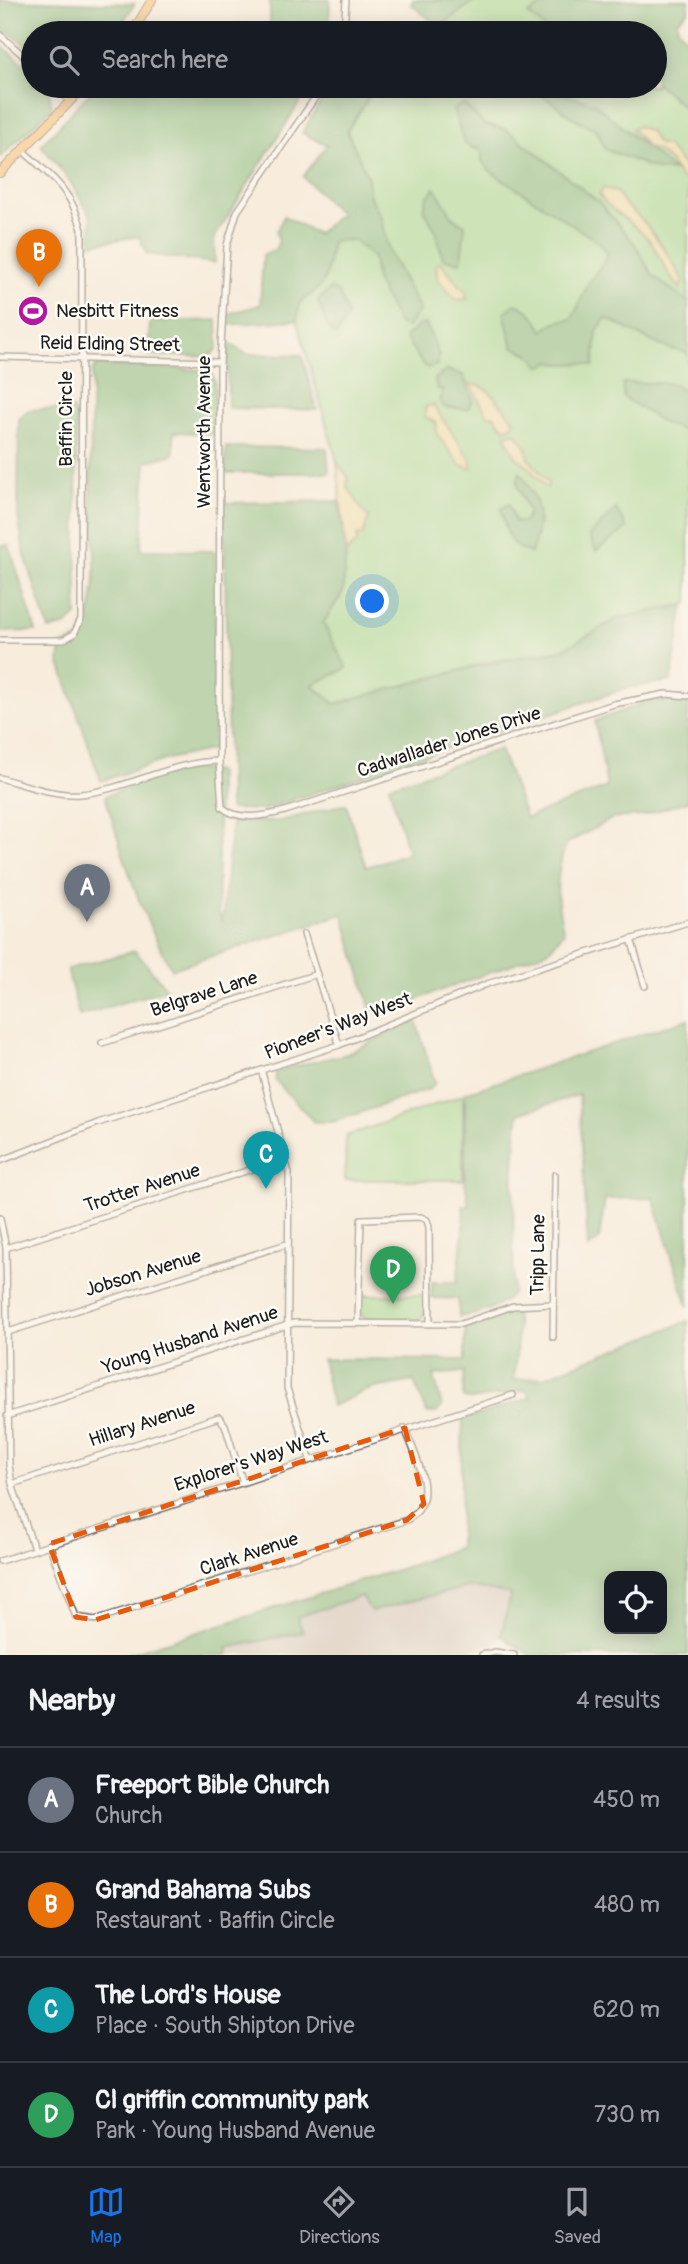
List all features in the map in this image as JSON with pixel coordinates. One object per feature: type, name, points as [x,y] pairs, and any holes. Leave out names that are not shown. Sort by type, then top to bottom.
[{"type":"main road","points":[[139,21],[152,0]]},
{"type":"main road","points":[[0,173],[73,98]]},
{"type":"street","points":[[345,21],[346,0]]},
{"type":"street","points":[[0,35],[21,53]]},
{"type":"street","points":[[67,98],[70,101]]},
{"type":"street","name":"Wentworth Avenue","points":[[222,807],[219,761],[219,362],[227,246],[237,212],[315,98]]},
{"type":"street","name":"Baffin Circle","points":[[0,640],[63,640],[74,634],[81,619],[82,230],[75,205],[61,185],[22,150]]},
{"type":"street","name":"Reid Elding Street","points":[[0,358],[219,362]]},
{"type":"street","name":"Cadwallader Jones Drive","points":[[222,807],[230,815],[243,816],[285,811],[614,704],[666,694],[688,696]]},
{"type":"street","points":[[0,778],[63,794],[78,794],[163,769],[219,761]]},
{"type":"street","name":"Pioneer's Way West","points":[[0,1161],[98,1123],[262,1073],[339,1045],[487,984],[688,922]]},
{"type":"street","points":[[304,934],[339,1045]]},
{"type":"street","points":[[631,939],[645,986]]},
{"type":"street","name":"Belgrave Lane","points":[[102,1043],[317,974]]},
{"type":"street","points":[[262,1073],[287,1158],[287,1388],[310,1459]]},
{"type":"street","name":"Trotter Avenue","points":[[6,1248],[287,1158]]},
{"type":"street","name":"Tripp Lane","points":[[553,1337],[555,1175]]},
{"type":"street","points":[[358,1323],[358,1225],[361,1219],[421,1217],[427,1220],[429,1227],[429,1324]]},
{"type":"street","points":[[0,1218],[6,1248],[7,1416],[12,1484],[34,1549]]},
{"type":"street","name":"Jobson Avenue","points":[[8,1332],[287,1244]]},
{"type":"street","name":"Young Husband Avenue","points":[[7,1416],[294,1323],[461,1324],[513,1307],[552,1304]]},
{"type":"street","name":"Explorer's Way West","points":[[0,1561],[242,1480],[513,1395]]},
{"type":"street","name":"Hillary Avenue","points":[[12,1484],[219,1417],[242,1480]]},
{"type":"street","name":"Clark Avenue","points":[[48,1544],[76,1617],[95,1620],[407,1520],[418,1514],[424,1504],[425,1492],[405,1428]]},
{"type":"street","points":[[482,1655],[495,1652],[514,1655]]},
{"type":"highlighted area","points":[[405,1428],[424,1504],[407,1520],[95,1620],[76,1617],[49,1544]]},
{"type":"shaded area","points":[[0,1269],[4,1468],[0,1474]]},
{"type":"shaded area","points":[[468,1587],[512,1594],[501,1636],[493,1644],[459,1655],[228,1655],[227,1648],[302,1632],[296,1617],[361,1595],[424,1595]]},
{"type":"green space","points":[[0,0],[135,4],[123,21],[21,21],[21,41],[0,28]]},
{"type":"green space","points":[[270,0],[330,0],[329,21],[270,21]]},
{"type":"green space","points":[[413,0],[476,0],[447,21],[432,21],[411,4]]},
{"type":"green space","points":[[474,0],[552,0],[529,14],[537,21],[448,21]]},
{"type":"green space","points":[[552,0],[688,0],[688,11],[677,21],[678,28],[688,40],[688,111],[667,92],[667,21],[536,21],[528,14]]},
{"type":"green space","points":[[0,44],[21,62],[21,98],[50,98],[52,108],[0,158]]},
{"type":"green space","points":[[667,92],[688,111],[688,604],[619,618],[562,650],[487,663],[335,704],[311,685],[346,668],[323,623],[343,592],[346,549],[337,462],[292,303],[332,241],[369,194],[368,178],[347,131],[369,98],[667,98]]},
{"type":"green space","points":[[85,98],[302,98],[214,238],[215,263],[147,254],[139,236],[91,244],[91,216],[69,180],[41,145]]},
{"type":"green space","points":[[323,98],[368,98],[347,131],[368,178],[369,194],[380,215],[390,254],[420,310],[407,327],[398,324],[376,280],[373,258],[354,240],[332,241],[326,276],[311,295],[300,302],[297,320],[227,325],[227,314],[260,305],[263,255],[275,250],[279,241],[276,232],[284,216],[317,234],[340,214],[303,177],[327,145],[302,133]]},
{"type":"green space","points":[[546,98],[576,98],[594,103],[674,171],[657,170],[605,149],[597,130],[575,119]]},
{"type":"green space","points":[[464,104],[484,124],[507,130],[599,202],[635,244],[653,276],[688,302],[688,354],[659,345],[606,318],[597,331],[594,366],[551,362],[540,367],[531,355],[513,347],[504,313],[515,304],[521,306],[532,314],[543,331],[555,322],[571,319],[589,283],[608,254],[597,241],[490,171],[482,161],[482,151],[464,144],[453,109]]},
{"type":"green space","points":[[435,188],[454,219],[465,225],[461,262],[443,259],[436,231],[424,210],[427,197]]},
{"type":"green space","points":[[331,288],[339,293],[348,316],[336,336],[328,328],[318,301]]},
{"type":"green space","points":[[217,320],[218,348],[209,357],[148,355],[150,322]]},
{"type":"green space","points":[[421,324],[426,324],[439,355],[437,365],[428,368],[405,337]]},
{"type":"green space","points":[[227,342],[247,354],[302,355],[317,410],[228,408]]},
{"type":"green space","points":[[96,365],[204,370],[211,372],[215,381],[214,434],[174,432],[174,454],[146,462],[141,550],[215,551],[214,749],[168,759],[101,781],[59,661],[61,645],[79,639],[92,603],[95,564],[91,486],[92,373]]},
{"type":"green space","points":[[447,370],[463,375],[473,400],[468,409],[446,408],[439,401],[443,390],[437,389],[435,379]]},
{"type":"green space","points":[[623,383],[671,383],[688,393],[688,432],[665,424],[623,397]]},
{"type":"green space","points":[[71,408],[76,414],[77,615],[67,625],[49,630],[24,552],[18,516],[19,419],[28,410]]},
{"type":"green space","points":[[226,447],[327,448],[329,473],[225,473]]},
{"type":"green space","points":[[520,472],[538,511],[538,529],[531,553],[523,551],[513,543],[501,509],[509,504],[515,522],[524,522],[529,513],[517,484]]},
{"type":"green space","points":[[339,501],[346,549],[343,592],[323,623],[347,668],[312,685],[335,704],[487,663],[562,650],[619,618],[684,605],[671,681],[627,688],[263,810],[229,809],[224,503]]},
{"type":"green space","points":[[616,509],[627,528],[596,551],[589,536]]},
{"type":"green space","points":[[9,545],[36,631],[0,632],[0,546]]},
{"type":"green space","points":[[673,699],[688,701],[688,801],[642,816],[613,818],[566,844],[558,888],[564,932],[548,951],[391,1009],[371,1011],[343,914],[172,969],[141,906],[105,796],[145,780],[177,772],[206,770],[218,773],[218,912],[222,921],[232,822],[279,821],[346,804],[366,867],[408,853],[389,786],[500,749],[526,818],[607,787],[595,721],[643,703]]},
{"type":"green space","points":[[135,951],[167,989],[79,1016],[67,969]]},
{"type":"green space","points":[[688,1019],[688,1307],[653,1198],[605,1199],[599,1240],[588,1248],[579,1095],[519,1113],[514,1180],[513,1292],[497,1306],[459,1317],[458,1299],[431,1298],[432,1282],[457,1282],[464,1224],[463,1206],[469,1206],[465,1182],[465,1093]]},
{"type":"green space","points":[[416,1020],[435,1083],[430,1089],[333,1122],[314,1122],[275,1080],[276,1073],[347,1054]]},
{"type":"green space","points":[[463,1095],[463,1180],[345,1180],[346,1136]]},
{"type":"green space","points":[[360,1295],[426,1295],[426,1312],[420,1319],[366,1319],[361,1315]]},
{"type":"green space","points":[[515,1313],[518,1327],[514,1380],[544,1377],[688,1321],[688,1655],[531,1655],[501,1636],[511,1594],[468,1587],[371,1611],[361,1596],[297,1617],[303,1632],[227,1648],[228,1655],[124,1655],[412,1565],[459,1547],[463,1420],[530,1398],[526,1390],[472,1400],[463,1398],[464,1372],[434,1375],[442,1407],[436,1413],[427,1413],[414,1381],[370,1389],[332,1406],[322,1359],[465,1360],[465,1328]]},
{"type":"sand","points":[[638,126],[649,131],[659,145],[666,145],[688,171],[686,179],[681,179],[670,162],[658,151],[648,148],[632,129]]},
{"type":"sand","points":[[603,188],[618,193],[622,201],[640,217],[654,235],[683,281],[680,288],[667,272],[651,242],[603,200],[599,194]]},
{"type":"sand","points":[[440,262],[466,292],[467,299],[456,300],[438,280],[436,264]]},
{"type":"sand","points":[[470,384],[490,392],[514,419],[514,424],[505,429],[494,416],[487,414]]},
{"type":"sand","points":[[433,405],[471,460],[471,468],[460,465],[436,433],[437,423],[425,417],[425,407]]},
{"type":"sand","points":[[515,432],[526,446],[529,459],[548,482],[548,487],[516,457],[505,436]]},
{"type":"sand","points":[[337,462],[348,477],[347,487],[369,517],[363,535],[357,535],[357,543],[346,553]]},
{"type":"place","name":"Grand Bahama Subs","points":[[39,287]]},
{"type":"place","name":"Nesbitt Fitness","points":[[33,311]]},
{"type":"place","name":"Freeport Bible Church","points":[[87,922]]},
{"type":"place","name":"The Lord's House","points":[[266,1189]]},
{"type":"place","name":"Cl griffin community park","points":[[393,1304]]}]
